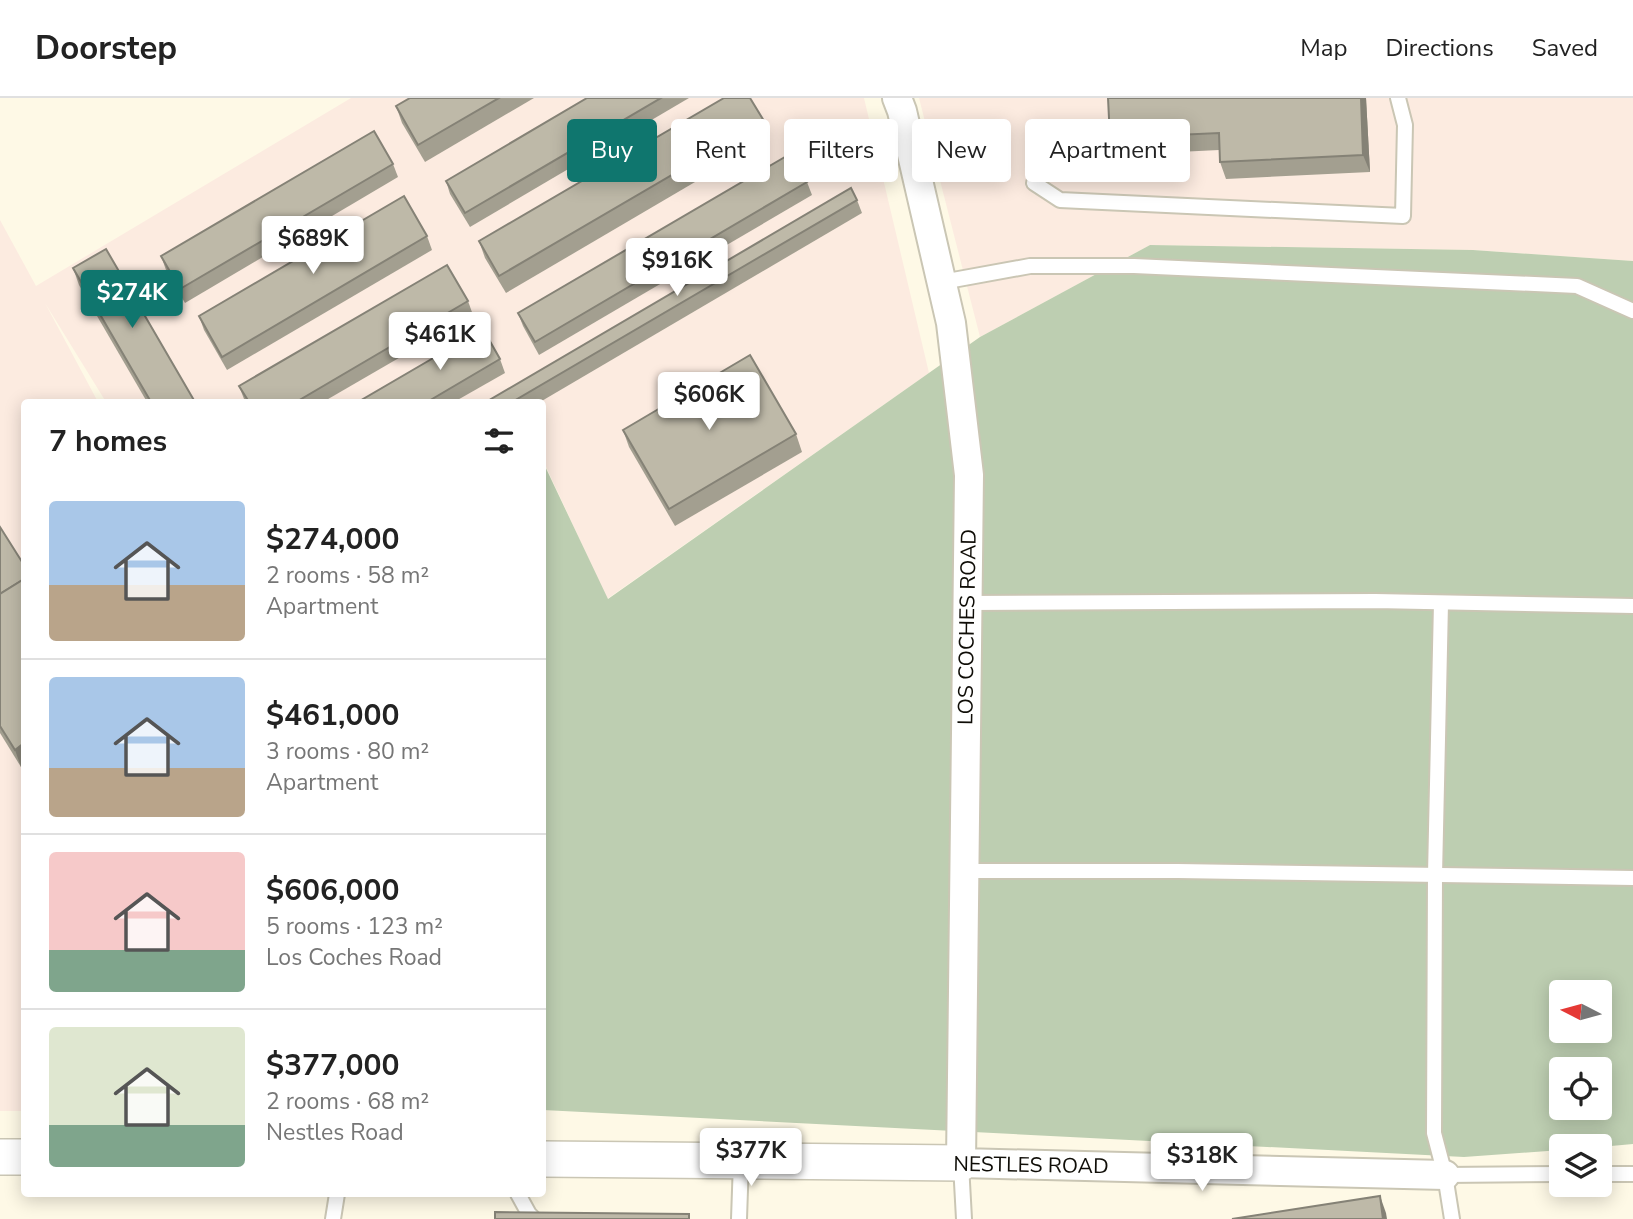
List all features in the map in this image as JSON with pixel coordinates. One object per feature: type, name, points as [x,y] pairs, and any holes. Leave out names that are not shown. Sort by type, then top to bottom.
[{"type":"street","name":"LOS COCHES ROAD","points":[[897,98],[951,323],[969,475],[961,1163]]},
{"type":"street","points":[[0,1157],[21,1157]]},
{"type":"street","name":"NESTLES ROAD","points":[[546,1159],[961,1163],[1445,1175]]},
{"type":"lane","points":[[1034,183],[1060,200],[1403,216],[1405,125],[1398,98]]},
{"type":"lane","points":[[942,282],[1030,266],[1134,266],[1577,286],[1633,311]]},
{"type":"lane","points":[[968,603],[1441,603],[1633,606]]},
{"type":"lane","points":[[1441,603],[1435,875],[1434,1133],[1445,1175],[1452,1219]]},
{"type":"lane","points":[[964,871],[1178,871],[1633,878]]},
{"type":"lane","points":[[739,1219],[741,1160]]},
{"type":"lane","points":[[961,1163],[964,1219]]},
{"type":"lane","name":"NESTLES ROAD","points":[[1445,1175],[1549,1174]]},
{"type":"lane","points":[[1612,1174],[1633,1174]]},
{"type":"lane","points":[[332,1219],[336,1197]]},
{"type":"lane","points":[[520,1197],[534,1219]]},
{"type":"shaded area","points":[[351,98],[864,98],[869,119],[784,119],[784,182],[884,182],[929,373],[607,599],[546,467],[546,399],[104,399],[45,303],[96,399],[21,399],[21,1111],[0,1111],[0,220],[36,286]]},
{"type":"shaded area","points":[[919,98],[1633,98],[1633,261],[1473,250],[1150,245],[980,337],[940,182],[1011,182],[1011,119],[924,119]]},
{"type":"green space","points":[[1150,245],[1473,250],[1633,261],[1633,1144],[1612,1146],[1612,1134],[1549,1134],[1549,1151],[1464,1157],[546,1110],[546,468],[608,599],[980,337]]},
{"type":"building","points":[[410,98],[499,98],[418,145],[396,106]]},
{"type":"building","points":[[587,98],[661,98],[625,119],[567,119],[567,153],[465,213],[446,181]]},
{"type":"building","points":[[724,98],[750,98],[763,119],[688,119]]},
{"type":"building","points":[[1108,98],[1361,98],[1363,155],[1220,162],[1219,133],[1190,134],[1190,119],[1109,119]]},
{"type":"building","points":[[671,129],[671,175],[499,276],[479,241],[580,182],[657,182],[657,137]]},
{"type":"building","points":[[374,131],[393,164],[180,289],[161,256]]},
{"type":"building","points":[[784,158],[784,182],[807,182],[535,342],[518,313],[742,182],[770,182],[770,166]]},
{"type":"building","points":[[851,188],[857,200],[517,399],[491,399]]},
{"type":"building","points":[[404,196],[427,236],[222,357],[199,316]]},
{"type":"building","points":[[106,249],[193,399],[149,399],[73,268]]},
{"type":"building","points":[[447,265],[468,301],[301,399],[247,399],[239,386]]},
{"type":"building","points":[[483,329],[500,359],[432,399],[363,399]]},
{"type":"building","points":[[750,355],[796,434],[669,509],[623,430]]},
{"type":"building","points":[[0,527],[21,560],[21,581],[0,594]]},
{"type":"building","points":[[21,581],[21,745],[15,750],[0,726],[0,594]]},
{"type":"building","points":[[1380,1196],[1383,1219],[1232,1219]]},
{"type":"building","points":[[495,1212],[689,1214],[689,1219],[495,1219]]}]
